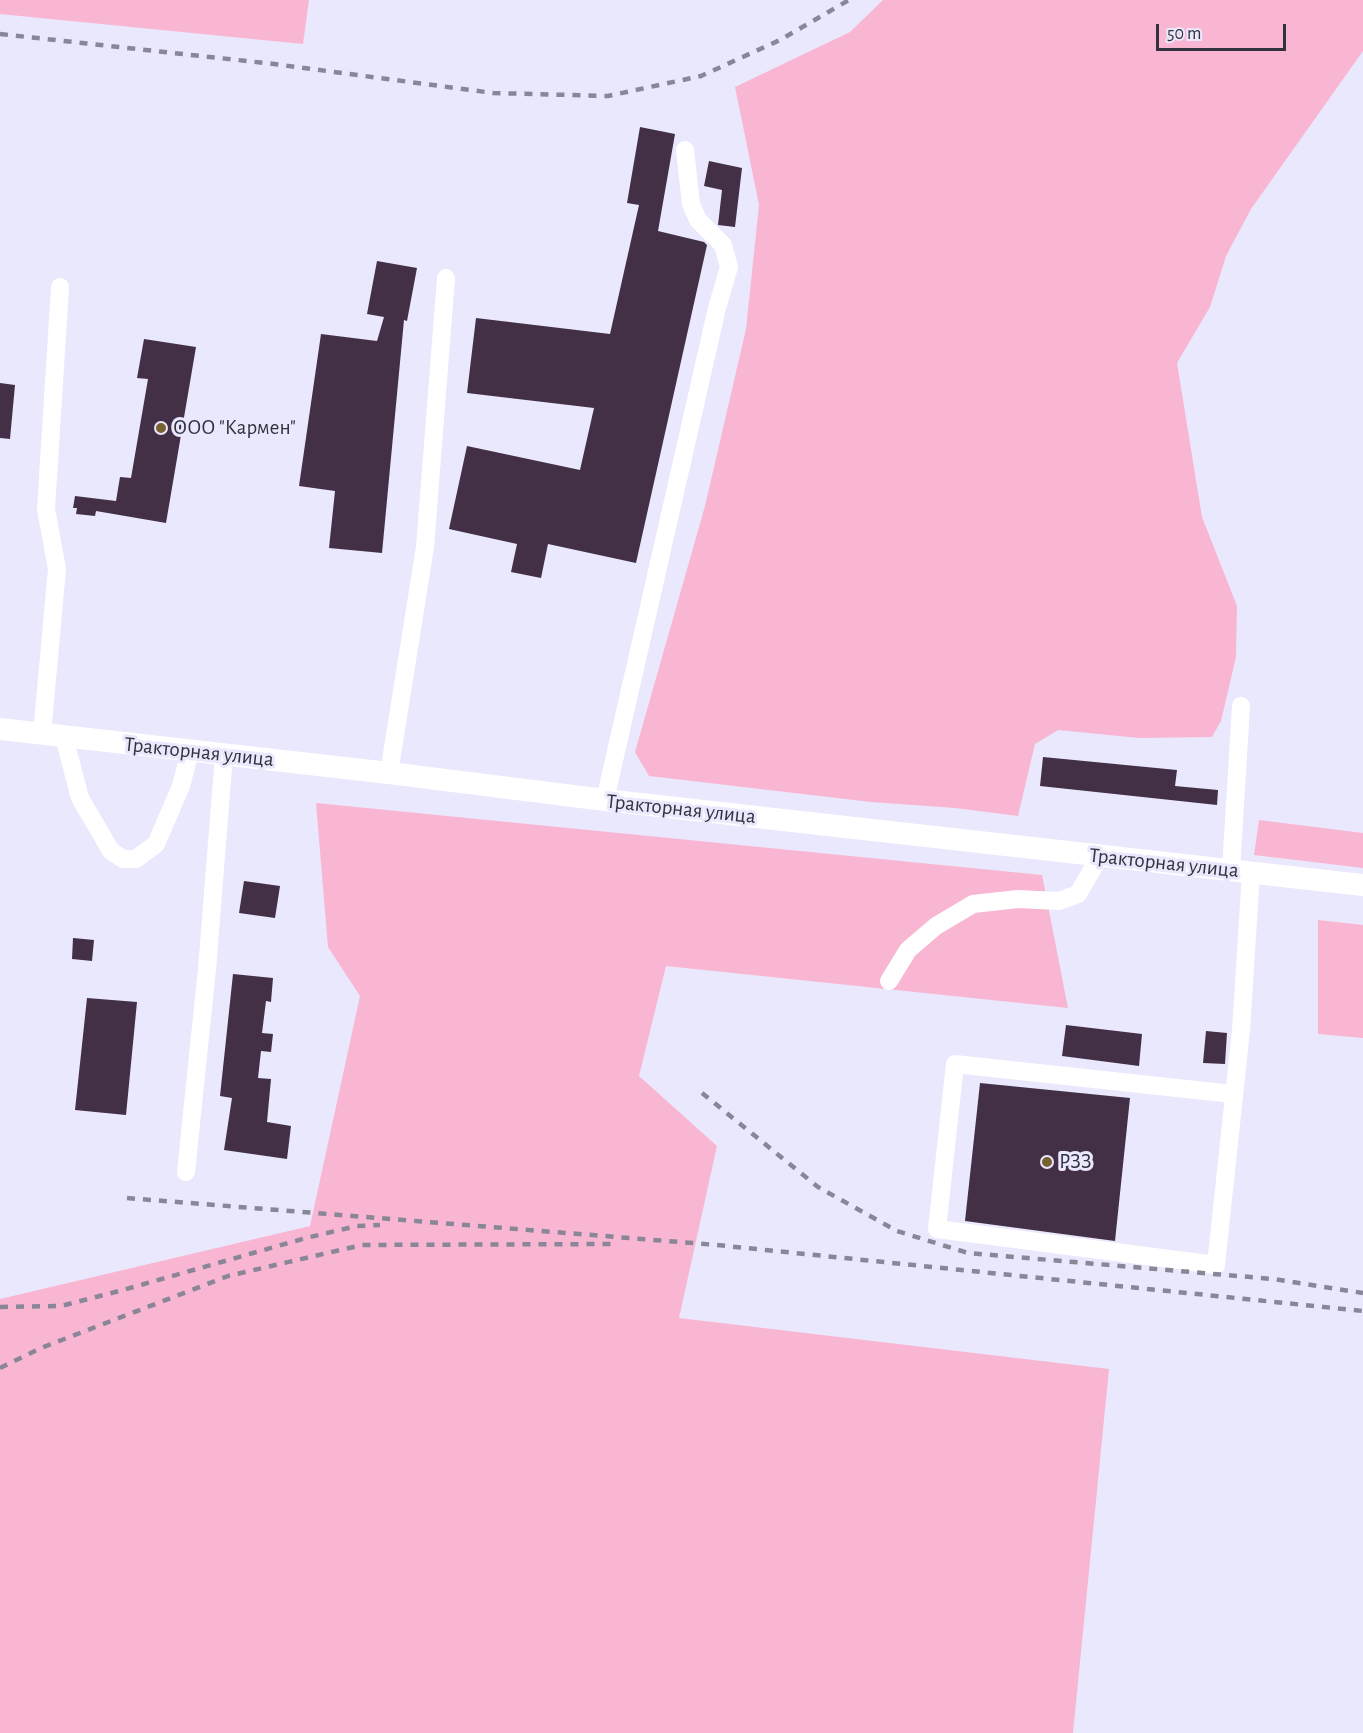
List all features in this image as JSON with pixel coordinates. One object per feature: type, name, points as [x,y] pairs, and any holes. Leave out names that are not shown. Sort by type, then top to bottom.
[{"type":"main road","name":"Тракторная улица","points":[[0,729],[1363,885]]},
{"type":"lane","points":[[605,800],[717,308],[729,267],[723,245],[698,220],[691,204],[685,150]]},
{"type":"lane","points":[[389,773],[425,547],[446,278]]},
{"type":"lane","points":[[42,734],[57,569],[46,509],[60,287]]},
{"type":"lane","points":[[1233,1094],[955,1064],[937,1229],[1216,1265],[1241,1030],[1241,706]]},
{"type":"lane","points":[[64,737],[80,798],[111,851],[123,859],[136,859],[156,844],[181,786],[190,751]]},
{"type":"lane","points":[[186,1172],[207,969],[224,755]]},
{"type":"lane","points":[[889,981],[908,950],[945,921],[973,904],[1018,899],[1059,901],[1078,894],[1100,856]]},
{"type":"shaded area","points":[[0,0],[309,0],[303,44],[0,14]]},
{"type":"shaded area","points":[[883,0],[1363,0],[1363,51],[1251,209],[1226,256],[1210,307],[1177,363],[1202,517],[1237,606],[1236,657],[1221,721],[1212,737],[1139,738],[1058,730],[1035,744],[1018,816],[955,808],[871,802],[649,776],[635,752],[705,506],[746,329],[759,205],[735,87],[850,32]]},
{"type":"shaded area","points":[[316,803],[1042,875],[1068,1008],[666,966],[639,1076],[717,1146],[679,1318],[1109,1369],[1073,1733],[0,1733],[0,1299],[310,1226],[360,996],[328,947]]},
{"type":"shaded area","points":[[1259,820],[1363,833],[1363,868],[1254,855]]},
{"type":"shaded area","points":[[1318,920],[1363,925],[1363,1038],[1318,1034]]},
{"type":"building","points":[[640,127],[675,134],[658,231],[704,242],[707,245],[636,563],[548,544],[541,578],[511,572],[517,544],[449,529],[467,446],[580,470],[594,408],[467,393],[476,318],[610,334],[639,205],[627,203]]},
{"type":"building","points":[[709,161],[742,168],[735,227],[718,225],[722,190],[704,186]]},
{"type":"building","points":[[377,261],[417,268],[407,321],[404,320],[382,553],[329,548],[335,491],[299,486],[321,334],[377,341],[384,317],[367,314]]},
{"type":"building","name":"ООО \"Кармен\"","points":[[144,339],[196,347],[166,523],[96,511],[95,516],[76,514],[77,508],[73,508],[75,496],[116,501],[120,477],[131,478],[148,379],[137,378]]},
{"type":"building","points":[[0,383],[15,385],[10,439],[0,438]]},
{"type":"building","points":[[1043,757],[1177,770],[1175,786],[1218,790],[1217,805],[1040,786]]},
{"type":"building","points":[[244,881],[280,886],[275,918],[239,913]]},
{"type":"building","points":[[73,938],[94,940],[92,961],[72,959]]},
{"type":"building","points":[[233,974],[273,978],[271,1002],[266,1001],[262,1033],[273,1034],[271,1052],[261,1051],[258,1078],[271,1079],[267,1122],[291,1126],[287,1159],[224,1150],[232,1098],[220,1096]]},
{"type":"building","points":[[87,998],[137,1002],[126,1115],[75,1110]]},
{"type":"building","points":[[1066,1025],[1142,1034],[1139,1066],[1062,1056]]},
{"type":"building","points":[[1206,1031],[1227,1033],[1225,1064],[1203,1063]]},
{"type":"building","name":"РЗЗ","points":[[980,1083],[1130,1098],[1115,1241],[965,1221]]},
{"type":"railway","points":[[0,34],[274,64],[493,93],[608,96],[701,76],[780,40],[849,0]]},
{"type":"railway","points":[[702,1093],[818,1187],[897,1231],[968,1253],[1273,1279],[1363,1293]]},
{"type":"railway","points":[[127,1198],[717,1245],[1363,1311]]},
{"type":"railway","points":[[0,1307],[61,1306],[306,1238],[357,1226],[380,1225]]},
{"type":"railway","points":[[0,1368],[41,1348],[228,1276],[362,1245],[615,1244]]},
{"type":"place","name":"ООО \"Кармен\"","points":[[161,428]]},
{"type":"place","name":"РЗЗ","points":[[1047,1162]]}]
